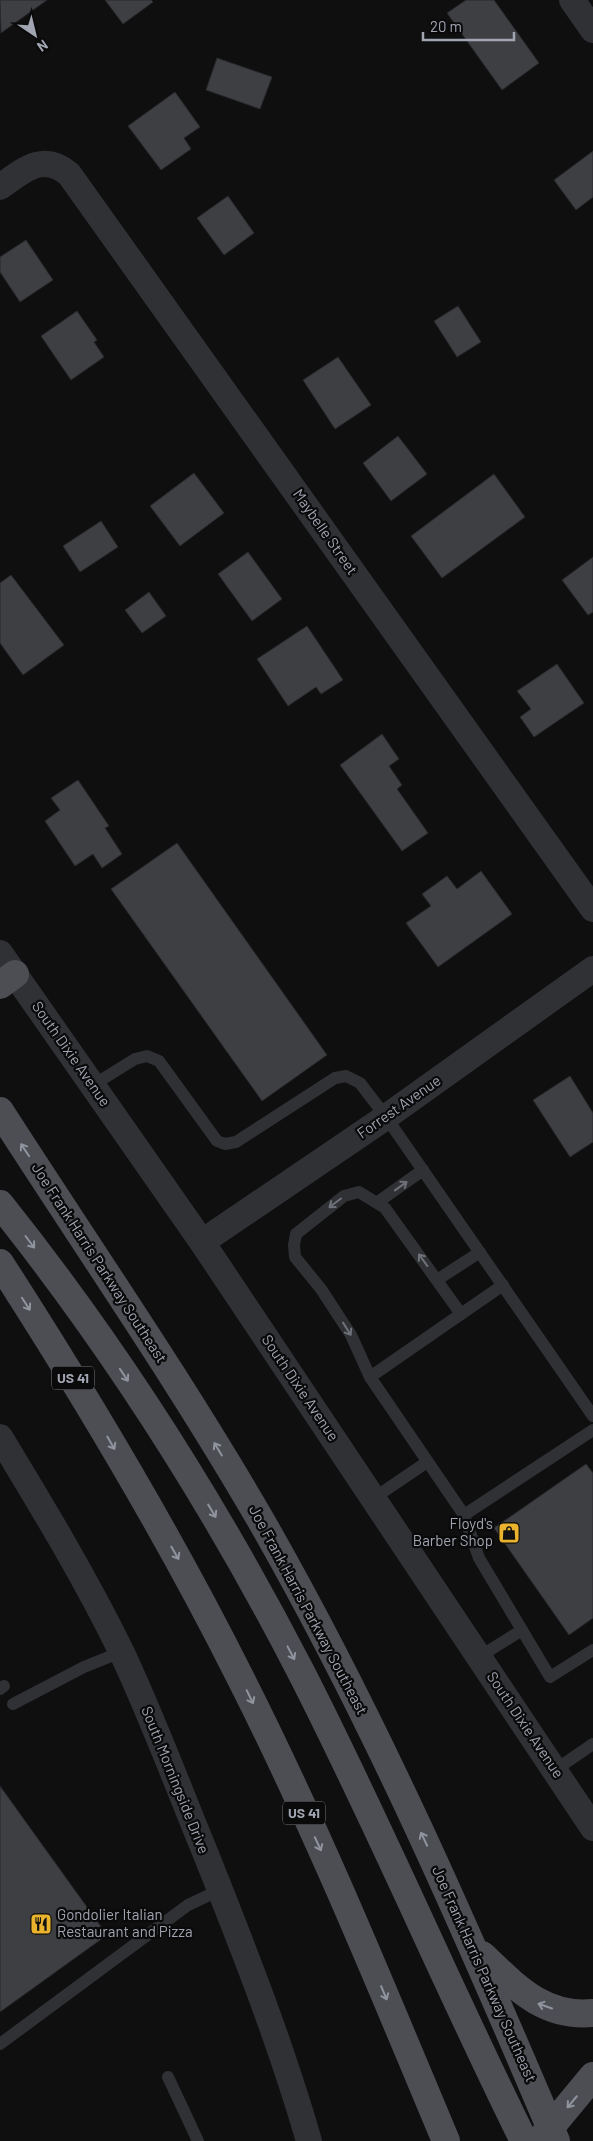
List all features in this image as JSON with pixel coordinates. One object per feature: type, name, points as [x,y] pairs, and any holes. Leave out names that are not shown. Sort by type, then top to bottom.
[{"type":"main road","name":"Joe Frank Harris Parkway Southeast","points":[[0,1111],[111,1278],[263,1524],[361,1705],[474,1947],[548,2137]]},
{"type":"main road","points":[[0,1204],[64,1288],[115,1361],[195,1483],[238,1555],[300,1670],[359,1788],[420,1917],[473,2038],[524,2141]]},
{"type":"main road","name":"US 41","points":[[0,1263],[100,1423],[181,1564],[242,1680],[336,1884],[446,2141]]},
{"type":"main road","points":[[474,1947],[515,1986],[538,2003],[566,2013],[593,2013]]},
{"type":"main road","points":[[548,2137],[593,2076]]},
{"type":"street","points":[[572,0],[593,30]]},
{"type":"street","name":"Maybelle Street","points":[[0,187],[24,170],[50,162],[61,167],[69,174],[593,909]]},
{"type":"street","name":"Forrest Avenue","points":[[202,1242],[386,1116],[593,969]]},
{"type":"street","name":"South Dixie Avenue","points":[[5,970],[93,1085],[202,1242],[593,1828]]},
{"type":"street","name":"South Morningside Drive","points":[[0,1437],[52,1523],[121,1652],[149,1714],[220,1890],[277,2042],[309,2141]]},
{"type":"lane","points":[[93,1085],[135,1059],[147,1056],[159,1061],[217,1141],[226,1144],[236,1142],[335,1078],[346,1076],[360,1083],[386,1116],[593,1416]]},
{"type":"lane","points":[[378,1202],[423,1170]]},
{"type":"lane","points":[[461,1314],[385,1208],[359,1192],[344,1196],[296,1234],[295,1256],[321,1289],[351,1335],[370,1377],[464,1516],[479,1558],[550,1677],[593,1650]]},
{"type":"lane","points":[[437,1280],[480,1252]]},
{"type":"lane","points":[[370,1377],[503,1285]]},
{"type":"lane","points":[[464,1516],[593,1430]]},
{"type":"lane","points":[[374,1498],[428,1462]]},
{"type":"lane","points":[[479,1657],[522,1630]]},
{"type":"lane","points":[[13,1704],[84,1667],[121,1652]]},
{"type":"lane","points":[[555,1770],[593,1744]]},
{"type":"lane","points":[[0,2044],[188,1905],[220,1890]]},
{"type":"lane","points":[[168,2077],[198,2141]]},
{"type":"building","points":[[0,0],[47,0],[1,33]]},
{"type":"building","points":[[105,0],[151,0],[153,2],[123,24]]},
{"type":"building","points":[[466,0],[494,0],[539,63],[502,90],[447,13]]},
{"type":"building","points":[[217,58],[272,77],[260,109],[206,90]]},
{"type":"building","points":[[175,92],[200,127],[184,138],[191,149],[161,170],[128,126]]},
{"type":"building","points":[[593,151],[593,197],[576,210],[554,180]]},
{"type":"building","points":[[228,196],[254,233],[224,255],[197,218]]},
{"type":"building","points":[[26,240],[53,280],[20,302],[0,272],[0,257]]},
{"type":"building","points":[[458,306],[481,342],[457,357],[434,321]]},
{"type":"building","points":[[77,311],[97,340],[94,342],[104,357],[71,380],[41,336]]},
{"type":"building","points":[[338,357],[371,405],[335,429],[303,380]]},
{"type":"building","points":[[398,436],[427,474],[391,501],[363,463]]},
{"type":"building","points":[[194,473],[224,513],[180,546],[150,506]]},
{"type":"building","points":[[494,474],[525,517],[442,578],[411,536]]},
{"type":"building","points":[[101,521],[118,547],[80,572],[63,546]]},
{"type":"building","points":[[248,552],[282,599],[252,621],[218,574]]},
{"type":"building","points":[[593,557],[593,612],[588,615],[562,580]]},
{"type":"building","points":[[11,575],[64,645],[23,675],[0,643],[0,583]]},
{"type":"building","points":[[149,592],[166,616],[142,633],[125,610]]},
{"type":"building","points":[[307,626],[343,680],[321,694],[316,687],[288,706],[257,659]]},
{"type":"building","points":[[557,664],[584,703],[534,737],[520,717],[531,709],[517,691]]},
{"type":"building","points":[[382,734],[399,759],[389,766],[402,785],[397,789],[428,833],[402,851],[340,765]]},
{"type":"building","points":[[78,780],[109,826],[105,828],[122,854],[102,868],[93,854],[75,866],[45,821],[60,810],[51,798]]},
{"type":"building","points":[[177,843],[327,1055],[262,1101],[111,889]]},
{"type":"building","points":[[481,871],[512,914],[438,967],[406,923],[431,906],[422,894],[447,876],[457,889]]},
{"type":"building","points":[[570,1076],[593,1113],[593,1142],[570,1157],[533,1100]]},
{"type":"building","points":[[586,1464],[593,1473],[593,1618],[569,1635],[494,1528]]},
{"type":"building","points":[[0,1786],[107,1935],[0,2012]]},
{"type":"place","name":"Floyd's Barber Shop","points":[[509,1533]]},
{"type":"place","name":"Gondolier Italian Restaurant and Pizza","points":[[41,1924]]}]
